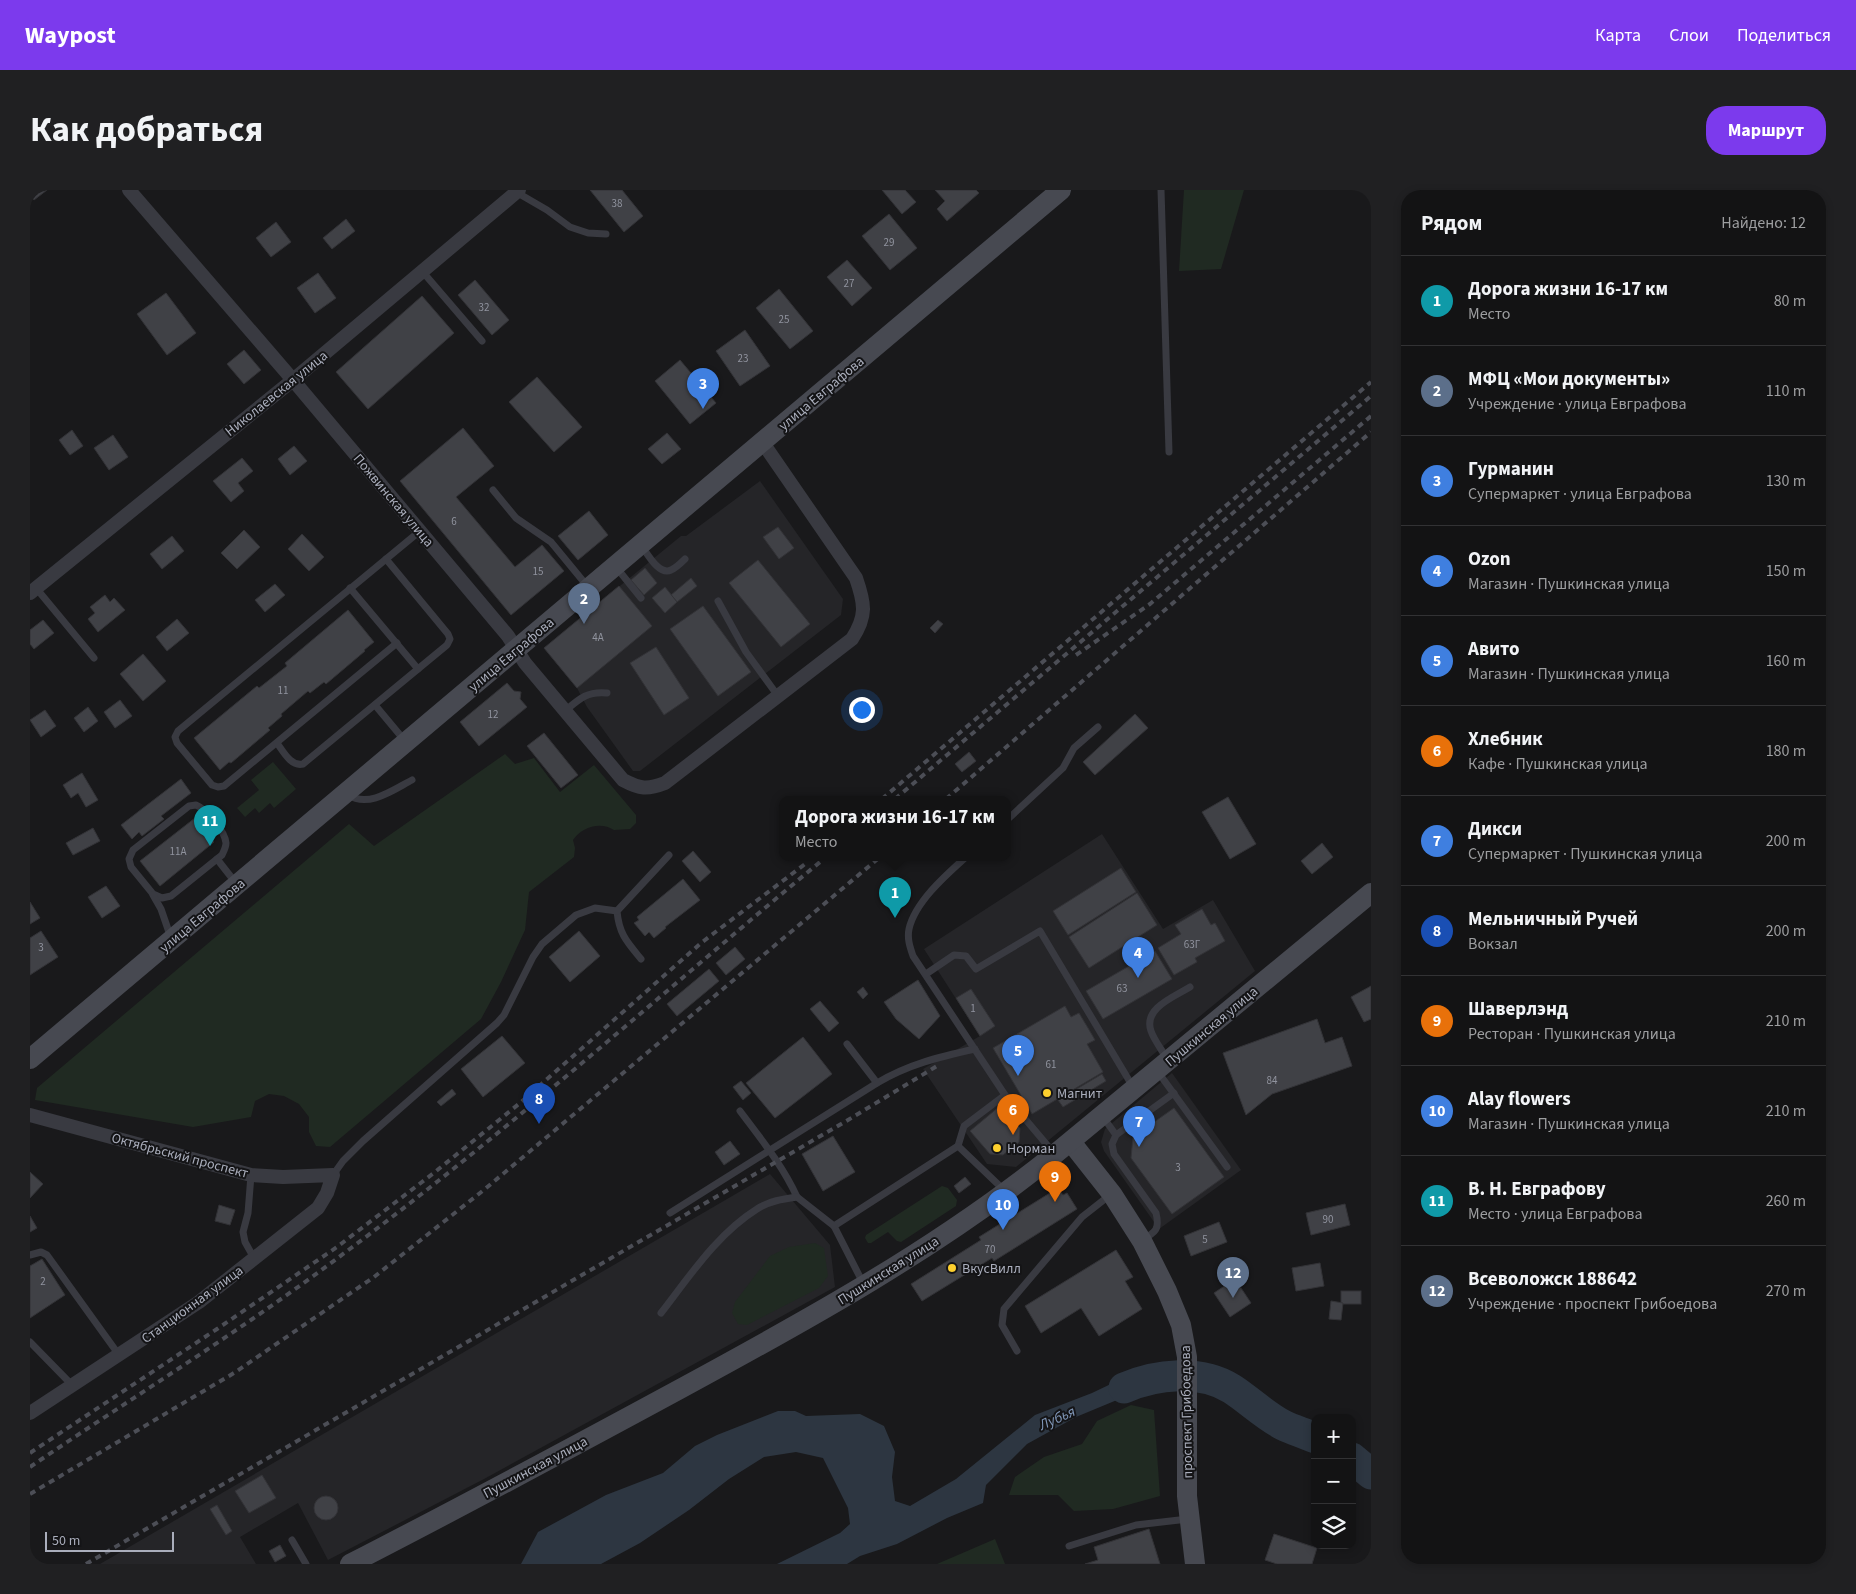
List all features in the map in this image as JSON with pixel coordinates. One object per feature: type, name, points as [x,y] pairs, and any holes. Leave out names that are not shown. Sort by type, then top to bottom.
[{"type":"street","name":"Пожвинская улица","points":[[129,190],[294,380],[508,636],[525,663],[622,780],[636,787],[644,788],[651,788],[665,783],[778,696]]},
{"type":"street","name":"улица Евграфова","points":[[30,1059],[1061,190]]},
{"type":"street","name":"Николаевская улица","points":[[33,590],[294,380],[518,191]]},
{"type":"street","points":[[763,443],[856,578],[861,592],[863,608],[860,625],[852,639],[778,696]]},
{"type":"street","name":"Пушкинская улица","points":[[350,1564],[599,1433],[773,1338],[864,1286],[932,1244],[1006,1192],[1063,1148],[1371,893]]},
{"type":"street","name":"Октябрьский проспект","points":[[30,1115],[251,1175],[283,1177],[333,1175]]},
{"type":"street","name":"проспект Грибоедова","points":[[1063,1148],[1112,1194],[1142,1241],[1176,1311],[1185,1341],[1187,1357],[1187,1496],[1195,1564]]},
{"type":"street","name":"Станционная улица","points":[[30,1413],[198,1302],[318,1208],[327,1193],[333,1175]]},
{"type":"lane","points":[[1161,190],[1169,452]]},
{"type":"lane","points":[[518,191],[570,227],[588,233],[606,234]]},
{"type":"lane","points":[[422,272],[482,341]]},
{"type":"lane","points":[[493,490],[516,518],[551,542],[590,588]]},
{"type":"lane","points":[[396,644],[224,786],[218,788],[212,786],[177,743],[175,737],[178,731],[420,531]]},
{"type":"lane","points":[[641,545],[659,568],[665,571],[670,571],[685,559]]},
{"type":"lane","points":[[277,743],[294,764],[303,764],[447,645],[450,640],[448,634],[386,559]]},
{"type":"lane","points":[[615,567],[641,598]]},
{"type":"lane","points":[[350,588],[418,669]]},
{"type":"lane","points":[[33,590],[94,658]]},
{"type":"lane","points":[[718,601],[746,652],[778,696]]},
{"type":"lane","points":[[565,711],[579,699],[594,692],[607,693]]},
{"type":"lane","points":[[375,704],[407,742]]},
{"type":"lane","points":[[1011,815],[1063,768],[1074,748],[1098,727]]},
{"type":"lane","points":[[346,794],[356,800],[371,799],[412,780]]},
{"type":"lane","points":[[153,894],[162,898],[171,896],[222,855],[226,845],[224,834],[203,808],[196,805],[189,806],[133,850],[129,859],[131,867],[153,894],[161,909],[172,940]]},
{"type":"lane","points":[[641,959],[623,938],[618,924],[617,911],[669,855]]},
{"type":"lane","points":[[217,859],[237,885]]},
{"type":"lane","points":[[962,861],[948,873],[920,905],[909,929],[908,943],[926,974],[1005,1095],[1063,1148]]},
{"type":"lane","points":[[333,1175],[343,1161],[363,1141],[498,1023],[504,1015],[533,957],[542,944],[576,915],[595,908],[617,911]]},
{"type":"lane","points":[[926,974],[954,955],[966,956],[976,969],[1040,931],[1134,1090]]},
{"type":"lane","points":[[1190,987],[1156,1007],[1150,1018],[1150,1030],[1174,1094],[1227,1167]]},
{"type":"lane","points":[[847,1044],[877,1084]]},
{"type":"lane","points":[[670,1213],[893,1074],[937,1056],[975,1049]]},
{"type":"lane","points":[[1142,1241],[1154,1233],[1158,1223],[1156,1212],[1114,1154],[1112,1144],[1116,1135],[1174,1094]]},
{"type":"lane","points":[[834,1226],[958,1146],[964,1126],[1005,1095]]},
{"type":"lane","points":[[740,1111],[770,1150],[797,1197],[834,1226],[864,1286]]},
{"type":"lane","points":[[1103,1116],[1116,1135]]},
{"type":"lane","points":[[958,1146],[1006,1192]]},
{"type":"lane","points":[[251,1175],[248,1213],[243,1232],[245,1242],[254,1258]]},
{"type":"lane","points":[[1017,1351],[1002,1325],[1004,1310],[1082,1217],[1112,1194]]},
{"type":"lane","points":[[660,1314],[712,1249],[737,1224],[758,1208],[777,1200],[797,1197]]},
{"type":"lane","points":[[30,1255],[41,1252],[47,1255],[119,1355]]},
{"type":"lane","points":[[30,1342],[72,1386]]},
{"type":"lane","points":[[1069,1546],[1136,1525],[1189,1519]]},
{"type":"lane","points":[[292,1540],[306,1564]]},
{"type":"shaded area","points":[[1184,190],[1244,190],[1221,269],[1179,271]]},
{"type":"shaded area","points":[[760,481],[843,599],[841,615],[640,771],[633,771],[587,707],[577,688],[544,648],[681,536],[686,536]]},
{"type":"shaded area","points":[[505,754],[515,764],[534,758],[560,792],[594,765],[636,815],[636,823],[630,829],[614,830],[603,826],[592,827],[577,835],[573,840],[575,848],[574,857],[529,892],[525,930],[501,982],[481,1019],[330,1147],[316,1146],[309,1132],[309,1117],[299,1104],[284,1096],[269,1094],[255,1101],[251,1117],[193,1127],[35,1100],[37,1088],[349,824],[374,846]]},
{"type":"shaded area","points":[[273,762],[296,789],[274,808],[270,803],[259,813],[255,808],[245,817],[237,808],[259,790],[251,780]]},
{"type":"shaded area","points":[[1102,834],[1163,929],[1213,900],[1255,971],[1016,1167],[987,1164],[923,1069],[980,1036],[924,949]]},
{"type":"shaded area","points":[[1172,1073],[1241,1170],[1159,1229],[1104,1151],[1101,1142],[1105,1129]]},
{"type":"shaded area","points":[[770,1174],[830,1245],[835,1287],[484,1479],[328,1560],[298,1503],[240,1537],[256,1564],[100,1564]]},
{"type":"shaded area","points":[[942,1186],[948,1188],[957,1200],[956,1206],[901,1242],[897,1241],[888,1232],[868,1243],[865,1238],[866,1235]]},
{"type":"shaded area","points":[[815,1243],[824,1248],[828,1276],[819,1288],[747,1325],[738,1324],[732,1313],[735,1302],[770,1256],[789,1247]]},
{"type":"shaded area","points":[[1131,1405],[1154,1410],[1160,1496],[1113,1509],[1074,1511],[1058,1495],[1009,1495],[1015,1477],[1044,1457],[1082,1444],[1097,1421]]},
{"type":"shaded area","points":[[995,1539],[1005,1564],[937,1564]]},
{"type":"water","points":[[1165,1362],[1165,1390],[1129,1395],[1076,1417],[1027,1444],[986,1485],[983,1503],[947,1518],[897,1544],[860,1556],[847,1564],[777,1564],[840,1533],[850,1524],[848,1508],[823,1458],[796,1452],[764,1457],[729,1479],[689,1510],[640,1543],[601,1564],[521,1564],[538,1532],[606,1495],[663,1473],[695,1446],[717,1435],[778,1411],[795,1411],[806,1416],[860,1414],[884,1426],[895,1452],[892,1477],[895,1501],[910,1506],[956,1479],[1035,1415],[1092,1393],[1138,1371]]},
{"type":"building","points":[[30,190],[47,190],[34,200],[30,195]]},
{"type":"building","points":[[590,190],[622,190],[643,216],[624,232]]},
{"type":"building","points":[[882,190],[905,190],[916,202],[902,214]]},
{"type":"building","points":[[935,190],[976,190],[979,193],[947,221],[937,209],[945,201]]},
{"type":"building","points":[[889,214],[917,248],[890,270],[862,236]]},
{"type":"building","points":[[346,219],[355,231],[332,249],[323,238]]},
{"type":"building","points":[[276,222],[291,242],[271,257],[256,238]]},
{"type":"building","points":[[847,260],[872,288],[852,306],[827,277]]},
{"type":"building","points":[[318,273],[336,298],[315,313],[297,288]]},
{"type":"building","points":[[475,280],[509,320],[492,335],[458,295]]},
{"type":"building","points":[[779,289],[813,331],[790,349],[756,308]]},
{"type":"building","points":[[166,293],[196,333],[167,355],[137,314]]},
{"type":"building","points":[[422,296],[454,333],[368,409],[336,372]]},
{"type":"building","points":[[745,330],[770,366],[740,386],[716,351]]},
{"type":"building","points":[[244,350],[261,370],[244,384],[227,364]]},
{"type":"building","points":[[680,360],[716,403],[690,424],[655,381]]},
{"type":"building","points":[[537,377],[582,427],[554,452],[509,402]]},
{"type":"building","points":[[463,428],[494,466],[456,497],[515,567],[542,545],[564,571],[511,615],[400,481]]},
{"type":"building","points":[[72,430],[83,446],[70,455],[59,440]]},
{"type":"building","points":[[667,433],[681,449],[662,464],[648,449]]},
{"type":"building","points":[[113,435],[128,457],[109,470],[94,448]]},
{"type":"building","points":[[294,446],[307,461],[290,475],[278,459]]},
{"type":"building","points":[[242,458],[253,471],[238,483],[244,491],[231,502],[213,481]]},
{"type":"building","points":[[589,511],[608,535],[578,560],[558,536]]},
{"type":"building","points":[[778,527],[794,548],[779,559],[763,537]]},
{"type":"building","points":[[244,530],[260,547],[237,569],[221,553]]},
{"type":"building","points":[[302,534],[324,557],[309,571],[288,549]]},
{"type":"building","points":[[172,536],[184,551],[162,569],[150,554]]},
{"type":"building","points":[[758,560],[810,624],[781,647],[729,583]]},
{"type":"building","points":[[645,568],[657,583],[644,595],[631,580]]},
{"type":"building","points":[[691,578],[697,586],[677,602],[671,595]]},
{"type":"building","points":[[275,584],[285,595],[265,612],[255,600]]},
{"type":"building","points":[[619,586],[652,626],[577,688],[544,648]]},
{"type":"building","points":[[665,587],[677,602],[665,613],[652,598]]},
{"type":"building","points":[[105,595],[110,602],[114,598],[125,610],[98,632],[88,619],[95,613],[90,607]]},
{"type":"building","points":[[703,606],[751,672],[718,696],[670,629]]},
{"type":"building","points":[[348,610],[374,642],[326,684],[324,682],[310,693],[308,691],[281,714],[282,716],[268,728],[270,730],[220,770],[194,738],[257,686],[259,688],[287,666],[285,663]]},
{"type":"building","points":[[177,619],[189,633],[167,651],[156,637]]},
{"type":"building","points":[[43,620],[54,633],[34,649],[30,644],[30,630]]},
{"type":"building","points":[[938,620],[943,624],[935,633],[930,628]]},
{"type":"building","points":[[656,647],[689,698],[664,715],[630,663]]},
{"type":"building","points":[[143,654],[166,681],[143,701],[120,674]]},
{"type":"building","points":[[507,683],[514,691],[521,692],[520,699],[527,707],[479,746],[460,722]]},
{"type":"building","points":[[120,700],[132,716],[115,728],[104,712]]},
{"type":"building","points":[[88,707],[98,721],[84,732],[74,718]]},
{"type":"building","points":[[45,710],[56,726],[41,737],[30,720]]},
{"type":"building","points":[[1135,714],[1148,728],[1095,775],[1083,762]]},
{"type":"building","points":[[544,733],[578,775],[561,788],[527,746]]},
{"type":"building","points":[[969,752],[976,761],[962,772],[955,764]]},
{"type":"building","points":[[82,773],[98,800],[86,807],[78,793],[71,798],[63,785]]},
{"type":"building","points":[[181,779],[191,793],[161,816],[164,819],[142,836],[139,832],[132,839],[121,825]]},
{"type":"building","points":[[1228,797],[1256,844],[1230,859],[1202,812]]},
{"type":"building","points":[[195,818],[214,842],[160,886],[140,861]]},
{"type":"building","points":[[93,828],[100,841],[73,855],[66,843]]},
{"type":"building","points":[[1322,843],[1333,857],[1312,874],[1301,861]]},
{"type":"building","points":[[693,851],[711,872],[700,882],[682,861]]},
{"type":"building","points":[[1121,868],[1136,892],[1068,935],[1053,911]]},
{"type":"building","points":[[683,879],[700,900],[654,938],[649,932],[645,936],[634,923],[639,920],[637,917]]},
{"type":"building","points":[[106,886],[120,906],[102,918],[88,897]]},
{"type":"building","points":[[1137,893],[1157,925],[1089,968],[1069,937]]},
{"type":"building","points":[[30,902],[40,918],[30,924]]},
{"type":"building","points":[[1202,909],[1211,925],[1215,923],[1225,941],[1195,958],[1197,962],[1174,975],[1158,948],[1181,934],[1175,925]]},
{"type":"building","points":[[41,931],[58,957],[30,975],[30,938]]},
{"type":"building","points":[[579,931],[600,956],[570,982],[549,957]]},
{"type":"building","points":[[735,947],[745,959],[726,975],[716,963]]},
{"type":"building","points":[[1155,951],[1172,979],[1103,1019],[1086,991]]},
{"type":"building","points":[[709,969],[719,981],[677,1016],[667,1004]]},
{"type":"building","points":[[918,980],[940,1016],[919,1039],[896,1019],[884,1002]]},
{"type":"building","points":[[1371,986],[1371,1019],[1364,1022],[1351,997]]},
{"type":"building","points":[[863,987],[868,994],[863,999],[857,992]]},
{"type":"building","points":[[971,989],[995,1026],[980,1036],[956,998]]},
{"type":"building","points":[[820,1001],[839,1023],[829,1032],[810,1009]]},
{"type":"building","points":[[1065,1006],[1071,1017],[1079,1013],[1095,1040],[1087,1044],[1103,1072],[1032,1114],[993,1048]]},
{"type":"building","points":[[1317,1019],[1325,1043],[1342,1037],[1352,1066],[1272,1094],[1246,1115],[1223,1053]]},
{"type":"building","points":[[502,1036],[525,1063],[483,1097],[461,1069]]},
{"type":"building","points":[[803,1037],[832,1074],[775,1118],[746,1083]]},
{"type":"building","points":[[1102,1074],[1106,1081],[1063,1107],[1058,1100]]},
{"type":"building","points":[[741,1081],[751,1093],[743,1100],[733,1087]]},
{"type":"building","points":[[452,1089],[456,1094],[441,1106],[437,1102]]},
{"type":"building","points":[[1000,1106],[1020,1128],[1019,1142],[1003,1155],[990,1154],[970,1131]]},
{"type":"building","points":[[1174,1108],[1224,1177],[1172,1214],[1131,1158],[1133,1137]]},
{"type":"building","points":[[833,1136],[855,1172],[823,1191],[802,1154]]},
{"type":"building","points":[[730,1141],[740,1154],[724,1165],[715,1152]]},
{"type":"building","points":[[30,1172],[43,1184],[30,1198]]},
{"type":"building","points":[[965,1177],[971,1184],[959,1193],[954,1186]]},
{"type":"building","points":[[1058,1188],[1063,1195],[1067,1193],[1077,1209],[994,1261],[992,1258],[922,1301],[911,1284],[981,1240],[979,1237]]},
{"type":"building","points":[[1345,1204],[1350,1225],[1311,1235],[1306,1213]]},
{"type":"building","points":[[219,1205],[235,1210],[230,1225],[215,1221]]},
{"type":"building","points":[[30,1216],[37,1228],[30,1232]]},
{"type":"building","points":[[1219,1222],[1227,1242],[1191,1256],[1184,1236]]},
{"type":"building","points":[[1116,1250],[1133,1277],[1125,1281],[1142,1309],[1099,1336],[1081,1308],[1041,1333],[1025,1306]]},
{"type":"building","points":[[42,1259],[65,1295],[30,1318],[30,1266]]},
{"type":"building","points":[[1320,1263],[1324,1286],[1296,1291],[1292,1268]]},
{"type":"building","points":[[1235,1279],[1251,1303],[1230,1317],[1214,1293]]},
{"type":"building","points":[[1341,1291],[1361,1291],[1361,1304],[1341,1304]]},
{"type":"building","points":[[1331,1301],[1343,1303],[1341,1320],[1329,1319]]},
{"type":"building","points":[[262,1475],[276,1498],[249,1513],[235,1491]]},
{"type":"building","points":[[326,1496],[335,1499],[338,1508],[335,1517],[326,1520],[317,1517],[314,1508],[317,1499]]},
{"type":"building","points":[[217,1505],[232,1531],[226,1535],[210,1509]]},
{"type":"building","points":[[1149,1529],[1160,1564],[1085,1564],[1098,1560],[1094,1547]]},
{"type":"building","points":[[1274,1534],[1311,1546],[1311,1549],[1317,1549],[1312,1564],[1277,1564],[1265,1560]]},
{"type":"building","points":[[280,1545],[286,1556],[275,1562],[269,1551]]},
{"type":"waterway","name":"Лубья","points":[[1124,1388],[1150,1379],[1164,1377],[1193,1376],[1207,1378],[1232,1389],[1269,1417],[1283,1425],[1311,1436]]},
{"type":"waterway","name":"Лубья","points":[[1353,1459],[1371,1474]]},
{"type":"railway","points":[[886,796],[1371,382]]},
{"type":"railway","points":[[899,796],[1371,396]]},
{"type":"railway","points":[[1076,655],[1150,604],[1371,416]]},
{"type":"railway","points":[[949,796],[1371,432]]},
{"type":"railway","points":[[30,1467],[263,1312],[402,1209],[525,1111],[821,861]]},
{"type":"railway","points":[[30,1494],[234,1373],[374,1277],[485,1189],[875,861]]},
{"type":"railway","points":[[30,1453],[337,1247],[435,1172],[520,1103],[701,943],[805,864]]},
{"type":"railway","points":[[86,1564],[848,1120],[937,1066]]},
{"type":"place","name":"Гурманин","points":[[703,409]]},
{"type":"place","name":"МФЦ «Мои документы»","points":[[584,624]]},
{"type":"place","name":"В. Н. Евграфову","points":[[210,846]]},
{"type":"place","name":"Дорога жизни 16-17 км","points":[[895,918]]},
{"type":"place","name":"Ozon","points":[[1138,978]]},
{"type":"place","name":"Авито","points":[[1018,1076]]},
{"type":"place","name":"Магнит","points":[[1047,1093]]},
{"type":"place","name":"Мельничный Ручей","points":[[539,1124]]},
{"type":"place","name":"Хлебник","points":[[1013,1135]]},
{"type":"place","name":"Дикси","points":[[1139,1147]]},
{"type":"place","name":"Норман","points":[[997,1148]]},
{"type":"place","name":"Шаверлэнд","points":[[1055,1202]]},
{"type":"place","name":"Alay flowers","points":[[1003,1230]]},
{"type":"place","name":"ВкусВилл","points":[[952,1268]]},
{"type":"place","name":"Всеволожск 188642","points":[[1233,1298]]}]
